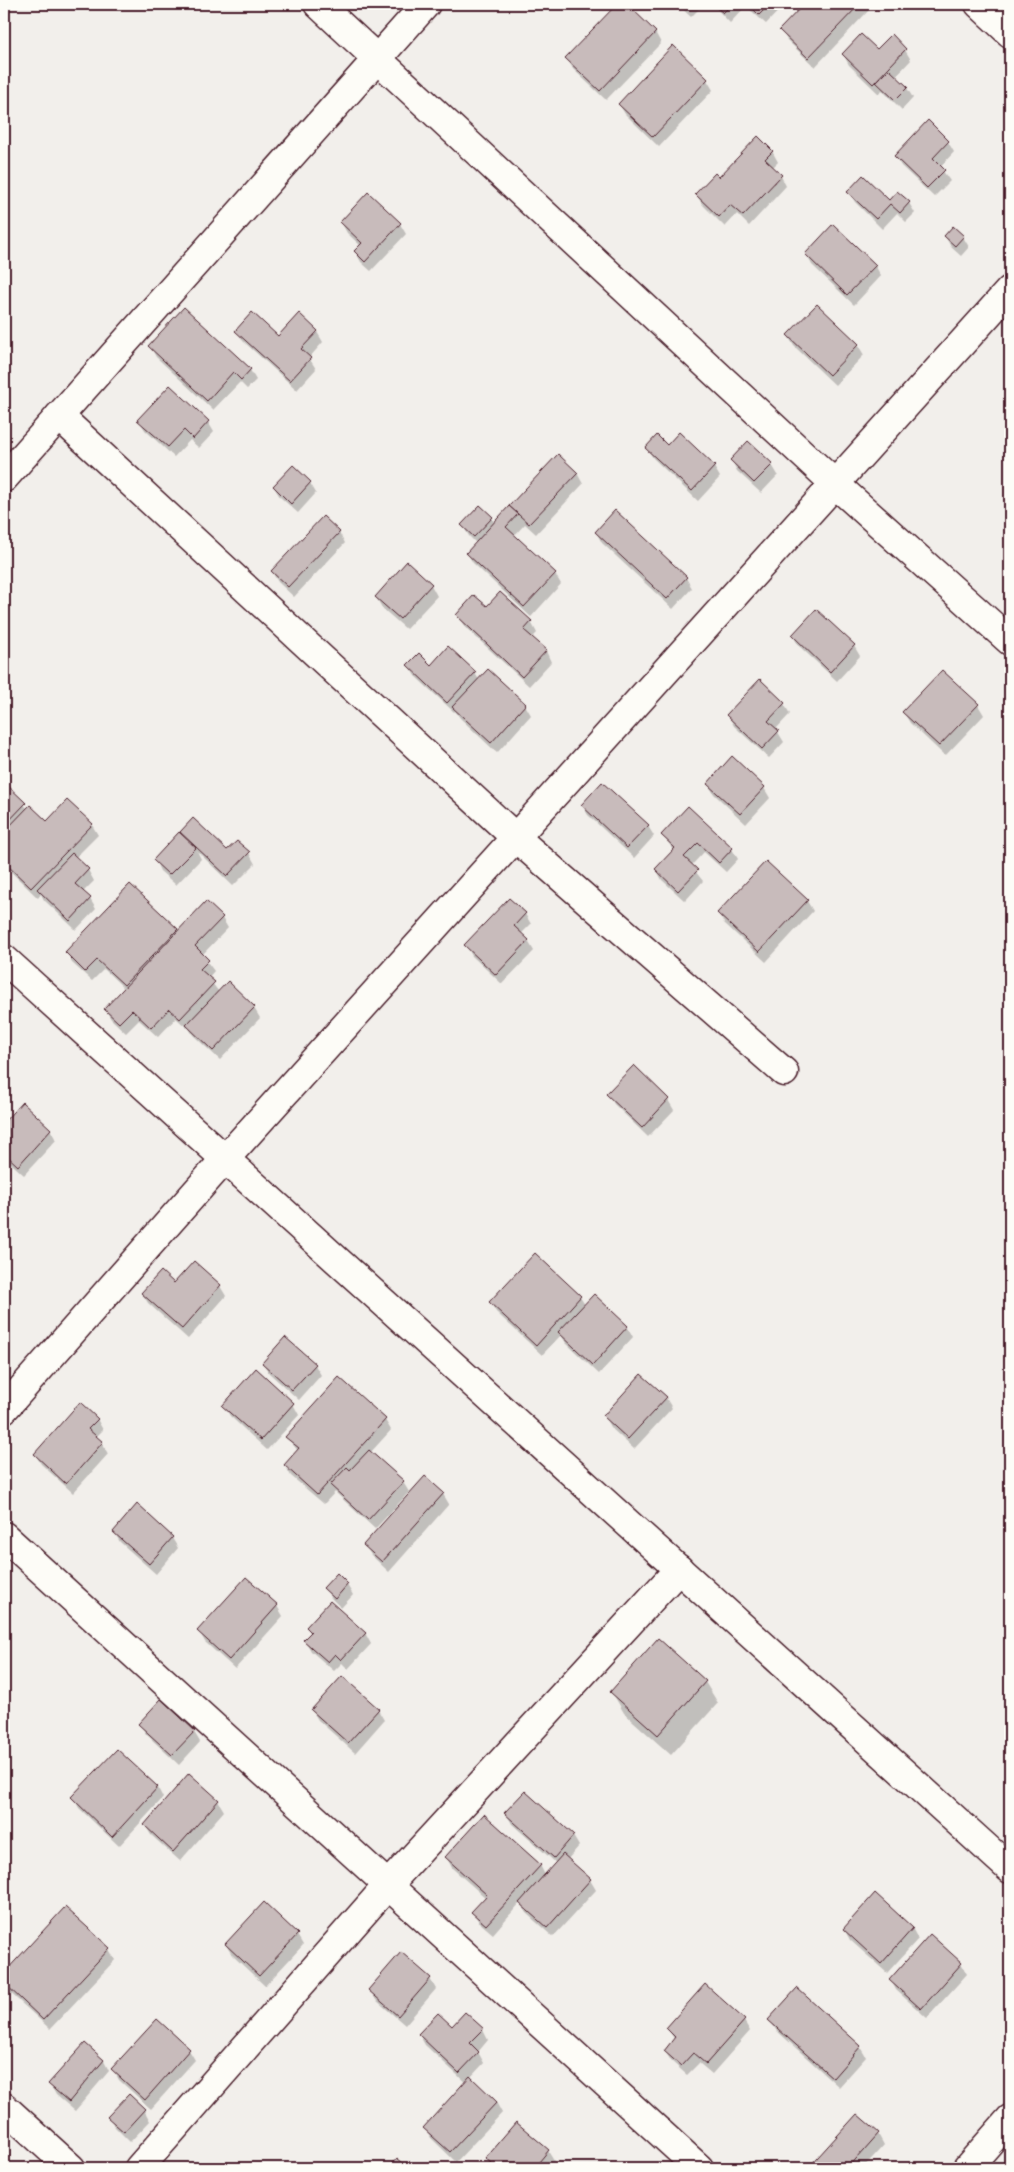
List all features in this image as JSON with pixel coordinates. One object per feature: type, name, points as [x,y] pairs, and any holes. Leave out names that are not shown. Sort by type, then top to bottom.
[{"type":"street","points":[[318,4],[834,484],[1010,641]]},
{"type":"street","points":[[4,478],[426,4]]},
{"type":"street","points":[[979,4],[1010,33]]},
{"type":"street","points":[[4,1409],[225,1159],[1010,290]]},
{"type":"street","points":[[59,416],[515,837],[784,1072]]},
{"type":"street","points":[[4,959],[1010,1869]]},
{"type":"street","points":[[4,1536],[699,2168]]},
{"type":"street","points":[[139,2168],[388,1885],[679,1569]]},
{"type":"street","points":[[4,2106],[71,2168]]},
{"type":"street","points":[[967,2168],[1010,2119]]},
{"type":"building","points":[[617,4],[627,4],[656,32],[600,91],[565,58]]},
{"type":"building","points":[[713,4],[732,4],[723,13]]},
{"type":"building","points":[[748,4],[770,4],[759,15]]},
{"type":"building","points":[[804,4],[860,4],[808,58],[779,30]]},
{"type":"building","points":[[861,34],[877,49],[892,34],[906,49],[873,84],[842,54]]},
{"type":"building","points":[[673,45],[708,79],[653,137],[618,104]]},
{"type":"building","points":[[889,69],[908,87],[895,100],[876,82]]},
{"type":"building","points":[[928,120],[949,141],[933,158],[945,170],[927,188],[894,156]]},
{"type":"building","points":[[758,136],[773,151],[765,159],[782,175],[743,216],[730,205],[719,217],[695,194],[715,173],[719,177]]},
{"type":"building","points":[[863,175],[889,200],[897,191],[910,202],[900,213],[890,204],[876,219],[847,192]]},
{"type":"building","points":[[368,192],[401,223],[365,262],[354,251],[362,243],[340,222]]},
{"type":"building","points":[[833,224],[876,265],[847,295],[805,254]]},
{"type":"building","points":[[953,226],[964,236],[955,246],[944,236]]},
{"type":"building","points":[[817,304],[859,344],[829,375],[787,335]]},
{"type":"building","points":[[184,307],[251,369],[241,380],[233,372],[207,401],[148,346]]},
{"type":"building","points":[[252,312],[278,336],[299,313],[318,331],[301,349],[311,358],[290,381],[235,331]]},
{"type":"building","points":[[170,385],[209,421],[193,439],[184,430],[168,447],[137,420]]},
{"type":"building","points":[[679,432],[715,466],[692,491],[645,448],[657,435],[667,445]]},
{"type":"building","points":[[748,441],[773,464],[754,483],[730,460]]},
{"type":"building","points":[[558,454],[578,473],[529,524],[509,506]]},
{"type":"building","points":[[293,465],[311,482],[291,504],[273,486]]},
{"type":"building","points":[[480,505],[493,517],[474,537],[461,525]]},
{"type":"building","points":[[509,506],[518,514],[506,527],[556,573],[524,607],[466,553]]},
{"type":"building","points":[[615,510],[687,577],[667,599],[595,532]]},
{"type":"building","points":[[323,516],[340,532],[288,587],[271,571]]},
{"type":"building","points":[[407,561],[432,584],[400,619],[375,597]]},
{"type":"building","points":[[500,592],[532,621],[524,630],[547,650],[522,677],[456,615],[474,595],[487,606]]},
{"type":"building","points":[[816,609],[855,645],[830,672],[792,635]]},
{"type":"building","points":[[448,646],[476,672],[447,703],[407,665],[419,653],[431,665]]},
{"type":"building","points":[[488,669],[526,704],[491,743],[452,707]]},
{"type":"building","points":[[942,670],[979,704],[939,746],[902,712]]},
{"type":"building","points":[[760,679],[785,703],[768,721],[779,731],[762,749],[726,715]]},
{"type":"building","points":[[732,756],[765,787],[740,814],[707,784]]},
{"type":"building","points":[[4,782],[26,803],[4,826]]},
{"type":"building","points":[[602,782],[649,825],[627,848],[581,805]]},
{"type":"building","points":[[67,800],[93,824],[31,888],[4,862],[4,832],[30,805],[47,821]]},
{"type":"building","points":[[688,806],[733,848],[719,863],[698,843],[684,857],[698,870],[678,891],[655,869],[675,848],[661,835]]},
{"type":"building","points":[[193,818],[227,850],[237,841],[250,852],[227,876],[180,832]]},
{"type":"building","points":[[179,832],[196,848],[169,875],[153,860]]},
{"type":"building","points":[[72,853],[89,869],[75,884],[91,898],[70,921],[37,889]]},
{"type":"building","points":[[766,861],[808,900],[759,952],[717,913]]},
{"type":"building","points":[[130,884],[178,929],[124,985],[97,960],[85,972],[65,952]]},
{"type":"building","points":[[509,898],[526,913],[514,926],[529,940],[496,975],[464,945]]},
{"type":"building","points":[[206,901],[223,917],[195,946],[209,960],[200,969],[215,982],[180,1019],[169,1009],[151,1028],[132,1010],[119,1023],[104,1009]]},
{"type":"building","points":[[228,981],[255,1007],[213,1051],[186,1025]]},
{"type":"building","points":[[634,1065],[669,1099],[642,1128],[606,1094]]},
{"type":"building","points":[[22,1102],[51,1129],[18,1166],[4,1153],[4,1122]]},
{"type":"building","points":[[535,1253],[581,1296],[536,1346],[489,1302]]},
{"type":"building","points":[[194,1261],[221,1285],[182,1329],[141,1293],[161,1271],[174,1283]]},
{"type":"building","points":[[594,1294],[628,1326],[593,1365],[558,1332]]},
{"type":"building","points":[[285,1337],[316,1364],[292,1390],[262,1363]]},
{"type":"building","points":[[256,1368],[294,1403],[261,1440],[222,1406]]},
{"type":"building","points":[[641,1374],[667,1397],[628,1439],[603,1416]]},
{"type":"building","points":[[339,1377],[386,1419],[317,1495],[284,1465],[299,1448],[285,1437]]},
{"type":"building","points":[[80,1402],[98,1419],[88,1429],[103,1442],[66,1484],[34,1454]]},
{"type":"building","points":[[369,1450],[404,1481],[368,1520],[330,1485],[347,1467],[350,1470]]},
{"type":"building","points":[[425,1476],[444,1493],[382,1562],[363,1545]]},
{"type":"building","points":[[137,1504],[173,1537],[149,1564],[113,1532]]},
{"type":"building","points":[[337,1573],[348,1584],[335,1599],[323,1588]]},
{"type":"building","points":[[246,1577],[278,1605],[229,1660],[197,1631]]},
{"type":"building","points":[[330,1601],[366,1633],[341,1660],[335,1654],[328,1662],[303,1640],[311,1632],[306,1627]]},
{"type":"building","points":[[658,1638],[706,1681],[658,1735],[610,1692]]},
{"type":"building","points":[[342,1676],[379,1709],[348,1743],[311,1710]]},
{"type":"building","points":[[161,1699],[195,1731],[172,1755],[138,1724]]},
{"type":"building","points":[[117,1749],[158,1787],[112,1837],[71,1797]]},
{"type":"building","points":[[189,1773],[219,1800],[173,1852],[144,1825]]},
{"type":"building","points":[[525,1791],[574,1835],[554,1858],[504,1813]]},
{"type":"building","points":[[484,1814],[541,1865],[486,1925],[471,1912],[487,1895],[445,1857]]},
{"type":"building","points":[[563,1854],[591,1879],[547,1928],[519,1903]]},
{"type":"building","points":[[875,1893],[913,1928],[881,1964],[843,1929]]},
{"type":"building","points":[[264,1902],[298,1934],[259,1976],[225,1944]]},
{"type":"building","points":[[65,1907],[110,1948],[43,2020],[4,1983],[4,1973]]},
{"type":"building","points":[[930,1934],[962,1963],[921,2009],[889,1980]]},
{"type":"building","points":[[401,1952],[431,1978],[398,2016],[368,1990]]},
{"type":"building","points":[[705,1984],[745,2020],[706,2064],[693,2053],[681,2066],[664,2051],[675,2037],[666,2028]]},
{"type":"building","points":[[797,1988],[861,2046],[833,2078],[768,2020]]},
{"type":"building","points":[[465,2012],[484,2029],[470,2043],[479,2052],[459,2073],[418,2034],[438,2013],[452,2026]]},
{"type":"building","points":[[157,2019],[190,2049],[145,2100],[111,2069]]},
{"type":"building","points":[[85,2043],[104,2060],[69,2102],[48,2084]]},
{"type":"building","points":[[470,2076],[497,2102],[450,2152],[423,2128]]},
{"type":"building","points":[[129,2094],[145,2109],[124,2132],[107,2117]]},
{"type":"building","points":[[857,2114],[879,2133],[848,2168],[808,2168]]},
{"type":"building","points":[[516,2122],[549,2150],[534,2168],[497,2168],[485,2158]]},
{"type":"building","points":[[397,2158],[409,2168],[389,2168]]}]
